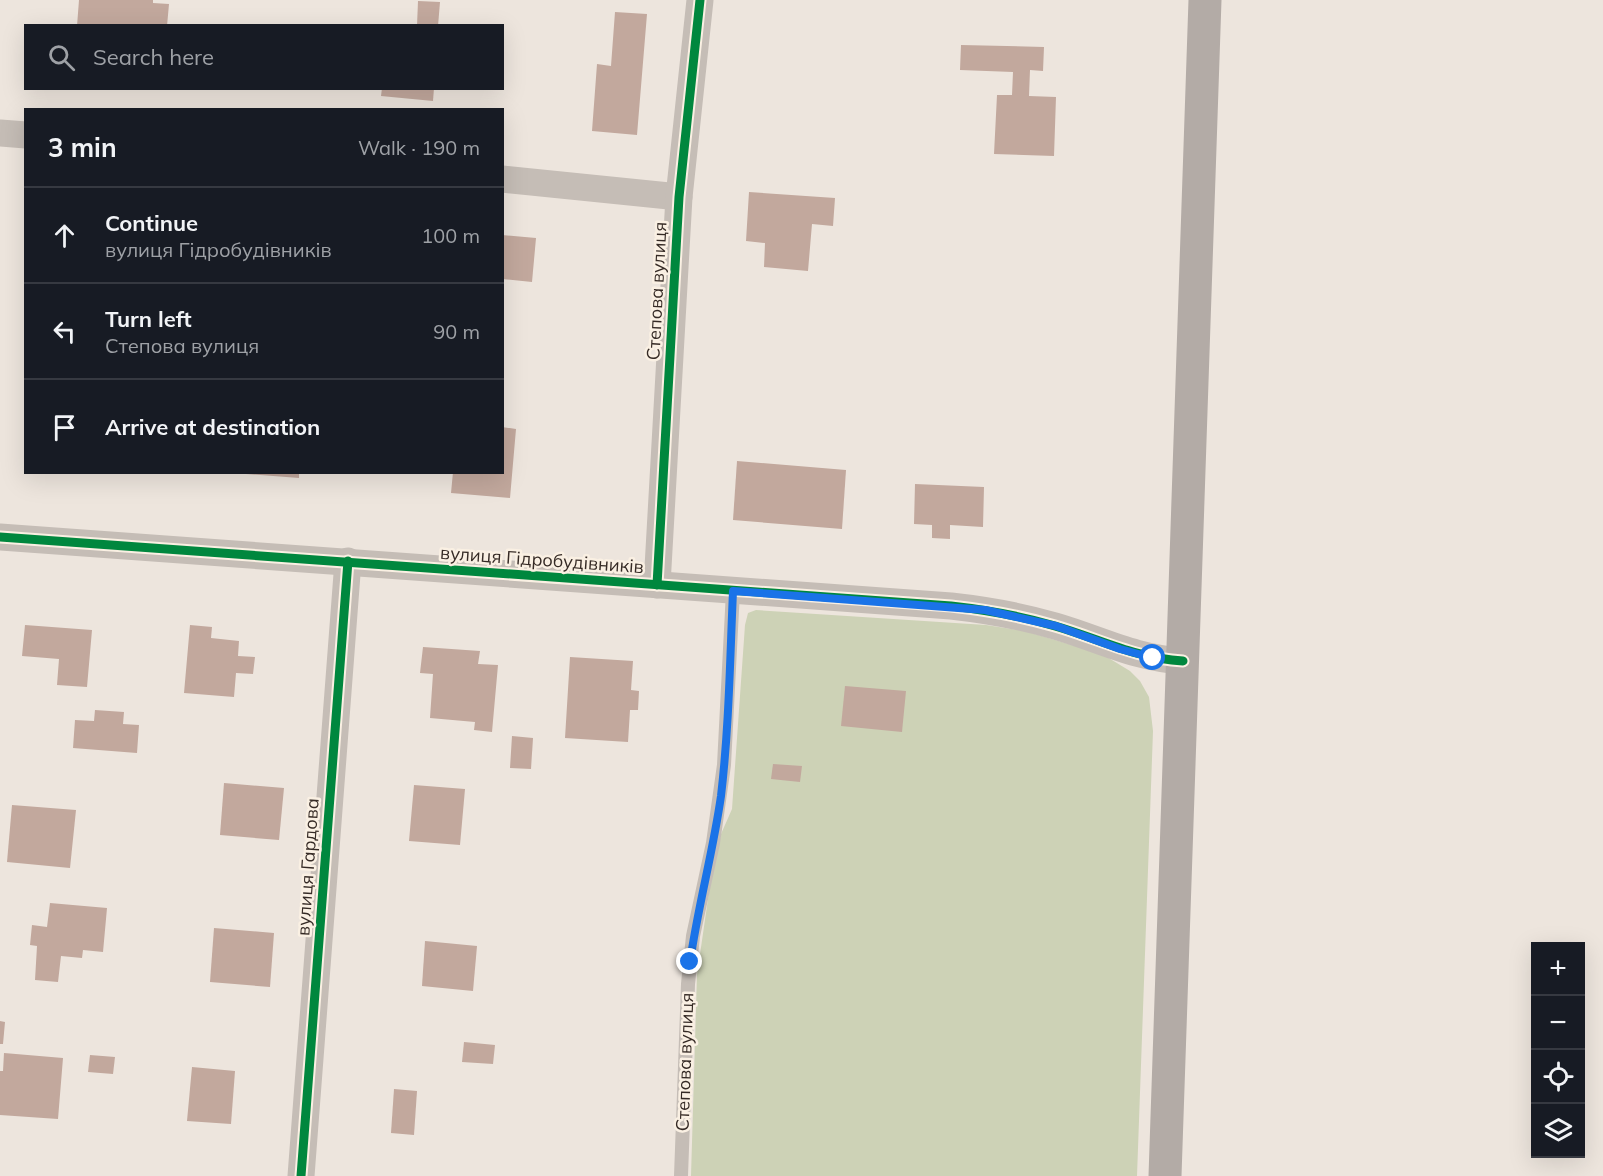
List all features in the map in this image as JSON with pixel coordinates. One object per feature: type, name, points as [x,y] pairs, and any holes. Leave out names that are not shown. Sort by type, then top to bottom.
[{"type":"main road","points":[[1165,1176],[1205,0]]},
{"type":"street","name":"Степова вулиця","points":[[657,585],[679,197],[700,0]]},
{"type":"street","points":[[0,133],[24,135]]},
{"type":"street","points":[[504,179],[679,197]]},
{"type":"street","name":"вулиця Гідробудівників","points":[[0,537],[985,610],[1056,626],[1153,658],[1183,661]]},
{"type":"street","name":"вулиця Гардова","points":[[301,1176],[348,561]]},
{"type":"lane","name":"Степова вулиця","points":[[681,1176],[688,984],[693,936],[713,843],[723,779],[733,591]]},
{"type":"green space","points":[[756,610],[986,625],[1025,631],[1102,654],[1130,671],[1140,681],[1149,697],[1153,731],[1137,1176],[691,1176],[697,975],[709,892],[721,834],[732,809],[745,625],[748,613]]},
{"type":"building","points":[[79,0],[153,0],[153,3],[169,4],[167,24],[77,24]]},
{"type":"building","points":[[418,1],[440,2],[438,24],[417,24]]},
{"type":"building","points":[[615,12],[647,14],[637,135],[592,131],[597,64],[611,66]]},
{"type":"building","points":[[961,45],[1044,47],[1043,71],[1030,70],[1029,96],[1056,97],[1054,156],[994,154],[997,95],[1012,95],[1013,72],[960,70]]},
{"type":"building","points":[[382,90],[434,90],[433,101],[381,96]]},
{"type":"building","points":[[749,192],[835,198],[833,226],[812,224],[808,271],[764,267],[765,243],[746,241]]},
{"type":"building","points":[[504,235],[536,238],[532,282],[504,279]]},
{"type":"building","points":[[504,427],[516,429],[510,498],[451,493],[453,474],[504,474]]},
{"type":"building","points":[[737,461],[846,470],[842,529],[733,520]]},
{"type":"building","points":[[246,474],[299,474],[299,478]]},
{"type":"building","points":[[915,484],[984,487],[983,527],[950,525],[950,539],[932,538],[932,525],[914,524]]},
{"type":"building","points":[[25,625],[92,630],[87,687],[57,685],[59,659],[22,656]]},
{"type":"building","points":[[190,625],[212,627],[211,638],[239,641],[238,656],[255,657],[253,674],[236,673],[234,697],[184,693]]},
{"type":"building","points":[[423,647],[480,651],[478,664],[498,665],[492,732],[474,730],[475,722],[430,718],[433,674],[420,673]]},
{"type":"building","points":[[570,657],[633,661],[631,690],[639,691],[638,710],[630,710],[628,742],[565,738]]},
{"type":"building","points":[[845,686],[906,691],[902,732],[841,726]]},
{"type":"building","points":[[95,710],[124,712],[123,724],[139,725],[137,753],[73,748],[75,720],[94,721]]},
{"type":"building","points":[[512,736],[533,738],[531,769],[510,768]]},
{"type":"building","points":[[773,764],[802,766],[800,782],[771,779]]},
{"type":"building","points":[[224,783],[284,788],[279,840],[220,835]]},
{"type":"building","points":[[414,785],[465,789],[460,845],[409,841]]},
{"type":"building","points":[[12,805],[76,810],[70,868],[7,862]]},
{"type":"building","points":[[50,903],[107,908],[103,952],[83,950],[82,958],[61,956],[58,982],[35,980],[37,946],[30,945],[32,925],[47,927]]},
{"type":"building","points":[[214,928],[274,933],[270,987],[210,982]]},
{"type":"building","points":[[425,941],[477,946],[473,991],[422,986]]},
{"type":"building","points":[[0,1021],[5,1022],[3,1044],[0,1044]]},
{"type":"building","points":[[464,1042],[495,1045],[493,1064],[462,1062]]},
{"type":"building","points":[[4,1053],[63,1058],[58,1119],[0,1115],[0,1071],[3,1071]]},
{"type":"building","points":[[90,1055],[115,1057],[113,1074],[88,1072]]},
{"type":"building","points":[[192,1067],[235,1071],[231,1124],[187,1121]]},
{"type":"building","points":[[394,1089],[417,1091],[414,1135],[391,1133]]},
{"type":"cycle path","points":[[657,585],[679,197],[700,0]]},
{"type":"cycle path","points":[[0,537],[951,606],[1029,619],[1133,652],[1183,661]]},
{"type":"cycle path","points":[[301,1176],[348,561]]},
{"type":"route","points":[[690,962],[723,779],[733,591],[985,610],[1020,616],[1056,626],[1153,658]]}]
